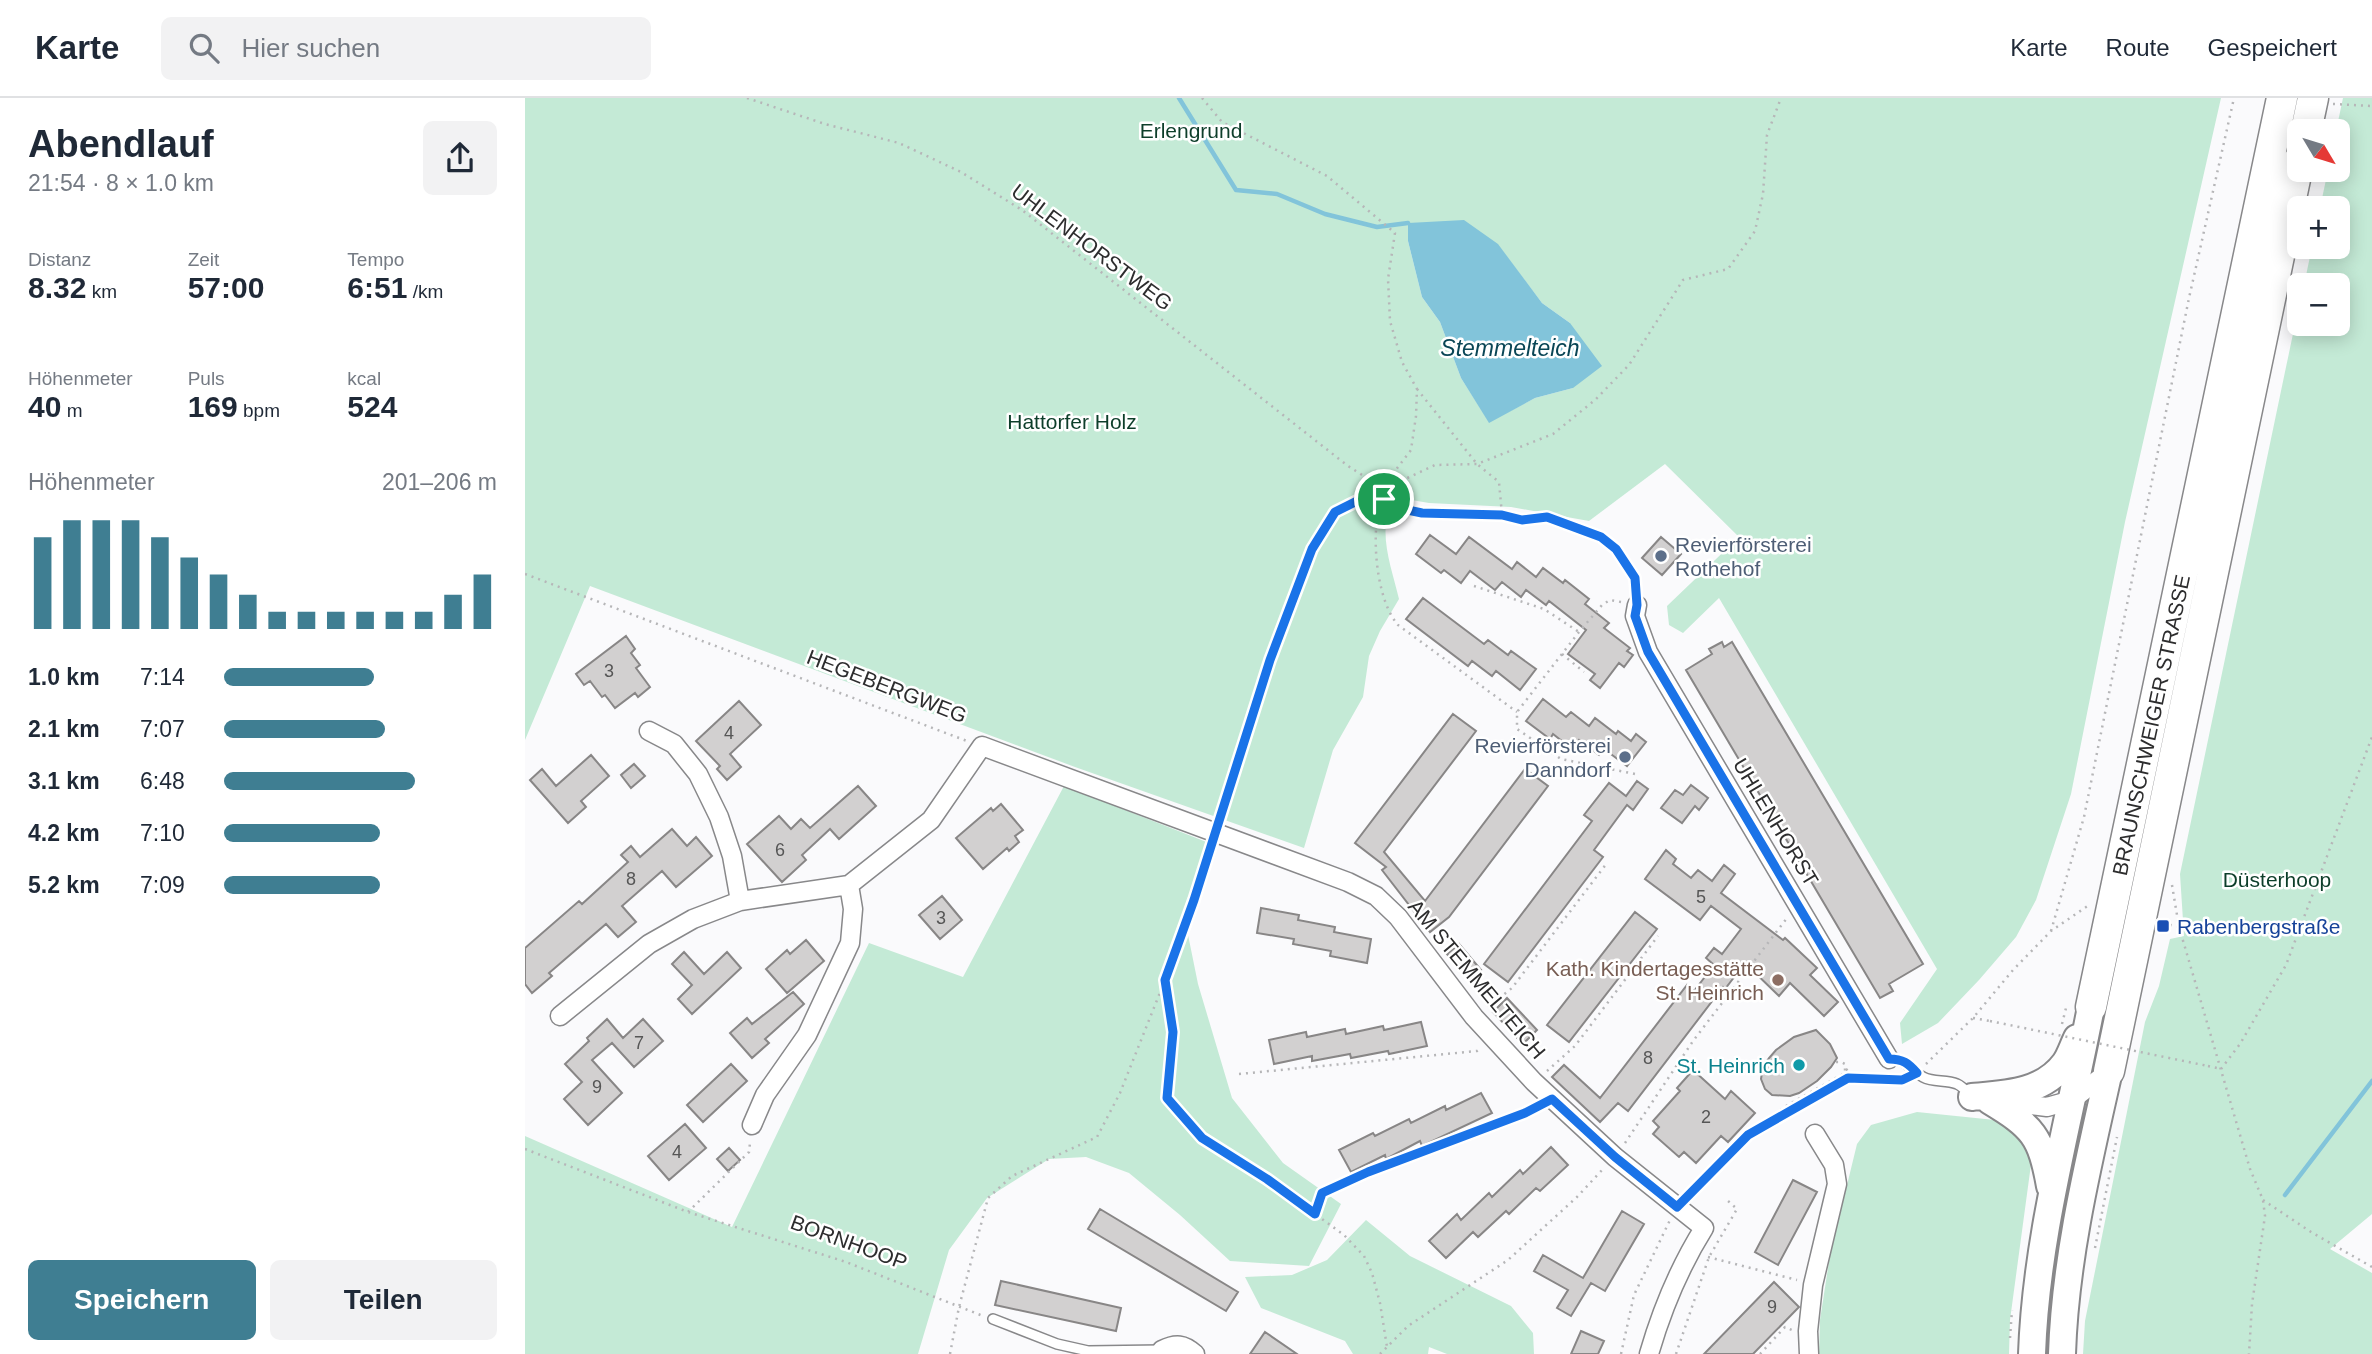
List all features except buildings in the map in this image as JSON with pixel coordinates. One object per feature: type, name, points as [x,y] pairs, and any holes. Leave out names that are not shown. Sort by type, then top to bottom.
[{"type":"highway","name":"BRAUNSCHWEIGER STRASSE","points":[[2091,1007],[2282,98]]},
{"type":"highway","points":[[2312,119],[2321,101]]},
{"type":"highway","name":"BRAUNSCHWEIGER STRASSE","points":[[2121,1065],[2295,182]]},
{"type":"main road","points":[[1981,1099],[2034,1087],[2052,1077],[2065,1062],[2091,1007]]},
{"type":"main road","name":"BRAUNSCHWEIGER STRASSE","points":[[2032,1354],[2034,1317],[2052,1194],[2091,1007]]},
{"type":"main road","name":"BRAUNSCHWEIGER STRASSE","points":[[2062,1354],[2063,1317],[2079,1213],[2121,1065]]},
{"type":"main road","points":[[1981,1099],[2014,1115],[2031,1130],[2046,1163],[2052,1194]]},
{"type":"street","name":"UHLENHORST","points":[[1637,605],[1635,616],[1648,652],[1889,1059]]},
{"type":"street","points":[[649,731],[674,744],[698,774],[719,817],[732,856],[740,901]]},
{"type":"street","name":"AM STEMMELTEICH","points":[[982,746],[1348,882],[1376,896],[1398,917],[1474,1017],[1534,1082],[1615,1157],[1704,1228],[1689,1253]]},
{"type":"street","name":"HEGEBERGWEG","points":[[849,885],[931,820],[982,746]]},
{"type":"street","points":[[560,1016],[649,944],[693,919],[740,901],[849,885],[853,909],[850,943],[807,1035],[765,1095],[752,1125]]},
{"type":"street","points":[[1981,1099],[2047,1107],[2072,1100],[2121,1065]]},
{"type":"street","points":[[1809,1354],[1813,1285],[1837,1185],[1834,1165],[1815,1134]]},
{"type":"street","points":[[1649,1354],[1667,1298],[1689,1253]]},
{"type":"street","points":[[1161,1352],[1173,1345],[1186,1346],[1195,1354]]},
{"type":"lane","points":[[1889,1059],[1900,1059],[1917,1073],[1939,1082],[1957,1084],[1981,1099]]},
{"type":"lane","points":[[993,1319],[1057,1344],[1088,1351],[1161,1352]]},
{"type":"path","points":[[1202,98],[1222,122],[1327,176],[1395,233],[1388,279],[1390,321],[1402,362],[1417,389],[1477,464],[1499,482],[1502,515]]},
{"type":"path","points":[[950,1354],[959,1307],[988,1198],[1012,1176],[1097,1137],[1120,1093],[1194,900],[1270,660],[1312,549],[1335,512],[1435,465],[1477,464],[1553,434],[1595,400],[1629,365],[1682,280],[1728,270],[1755,231],[1763,194],[1767,135],[1781,98]]},
{"type":"path","points":[[2051,931],[2084,817],[2189,298],[2234,98]]},
{"type":"path","name":"UHLENHORSTWEG","points":[[750,99],[825,124],[898,143],[961,172],[1022,210],[1347,466],[1383,488]]},
{"type":"path","points":[[2321,101],[2372,106]]},
{"type":"path","points":[[1417,389],[1411,450],[1383,488],[1384,499],[1377,517],[1378,569],[1390,615],[1398,625],[1517,712]]},
{"type":"path","points":[[1384,499],[1398,508],[1422,513],[1502,515],[1522,520],[1547,517],[1601,537],[1616,549],[1635,578],[1637,605],[1610,600],[1602,605],[1517,712],[1517,729],[1561,759],[1635,774]]},
{"type":"path","name":"HEGEBERGWEG","points":[[525,575],[982,746]]},
{"type":"path","points":[[1474,586],[1544,609],[1579,632]]},
{"type":"path","points":[[1562,654],[1584,671]]},
{"type":"path","points":[[2221,1069],[2240,1044],[2286,965],[2372,737]]},
{"type":"path","points":[[1474,1017],[1512,988],[1607,863]]},
{"type":"path","points":[[2172,886],[2179,928],[2250,1169],[2263,1200],[2265,1216],[2252,1304],[2249,1354]]},
{"type":"path","points":[[1380,1354],[1408,1326],[1508,1260],[1615,1157],[1693,1041],[1798,904]]},
{"type":"path","points":[[1748,1135],[1848,1078],[1902,1080],[1917,1073],[1973,1018],[2013,970],[2051,931],[2091,904]]},
{"type":"path","points":[[2163,923],[2179,928]]},
{"type":"path","points":[[1534,1082],[1575,1046],[1658,936]]},
{"type":"path","points":[[1165,980],[1173,1032],[1167,1098],[1202,1138],[1267,1179],[1344,1235],[1364,1256],[1380,1303],[1387,1347]]},
{"type":"path","points":[[1973,1018],[2221,1069]]},
{"type":"path","points":[[1239,1074],[1477,1051],[1492,1037]]},
{"type":"path","points":[[2121,1065],[2135,1046]]},
{"type":"path","points":[[1835,1062],[1845,1065],[1856,1078]]},
{"type":"path","points":[[1621,1354],[1635,1295],[1677,1207],[1748,1135],[1786,1106],[1845,1073],[1846,1069]]},
{"type":"path","points":[[1315,1214],[1322,1193],[1368,1172],[1525,1113],[1552,1099]]},
{"type":"path","points":[[688,1212],[749,1152],[752,1125]]},
{"type":"path","points":[[2095,1252],[2119,1128]]},
{"type":"path","name":"BORNHOOP","points":[[525,1149],[688,1212],[846,1262],[993,1319]]},
{"type":"path","points":[[1675,1354],[1709,1257],[1737,1209],[1727,1200]]},
{"type":"path","points":[[2263,1200],[2311,1232],[2372,1267]]},
{"type":"path","points":[[1689,1253],[1813,1285]]},
{"type":"path","points":[[1760,1354],[1785,1327],[1808,1336]]},
{"type":"green space","name":"Hattorfer Holz","points":[[525,98],[2221,98],[2125,522],[2071,794],[2036,900],[2016,937],[1979,980],[1938,1023],[1902,1044],[1900,1023],[1937,969],[1719,598],[1683,633],[1669,625],[1667,606],[1739,537],[1665,464],[1589,521],[1511,507],[1429,503],[1394,497],[1386,522],[1386,535],[1399,599],[1369,656],[1363,697],[1333,750],[1304,848],[1075,767],[590,586],[525,740]],"holes":[[[1408,241],[1498,245],[1542,303],[1570,323],[1573,388],[1535,398],[1489,422],[1461,378],[1440,322],[1422,297]]]},
{"type":"green space","name":"Düsterhoop","points":[[2343,98],[2372,98],[2372,1214],[2330,1249],[2372,1273],[2372,1354],[2083,1354],[2085,1321],[2145,1022],[2159,986],[2170,939],[2184,936],[2180,874],[2293,336],[2350,336],[2350,273],[2307,273],[2309,259],[2350,259],[2350,196],[2323,196],[2325,182],[2350,182],[2350,119],[2339,119]]},
{"type":"green space","points":[[1064,786],[1209,843],[1184,915],[1198,984],[1232,1098],[1283,1163],[1341,1204],[1309,1266],[1230,1261],[1129,1173],[1086,1157],[1049,1159],[987,1198],[949,1250],[918,1354],[525,1354],[525,1136],[732,1227],[869,943],[963,977]]},
{"type":"green space","points":[[2095,1108],[2052,1354],[2041,1354],[2042,1314],[2083,1114]]},
{"type":"green space","points":[[1917,1112],[1995,1120],[2020,1136],[2032,1157],[2010,1320],[2009,1354],[1819,1354],[1820,1320],[1830,1255],[1857,1144],[1871,1125]]},
{"type":"green space","points":[[1366,1220],[1410,1256],[1511,1306],[1533,1333],[1534,1354],[1447,1354],[1429,1347],[1428,1354],[1353,1354],[1345,1341],[1261,1308],[1245,1277],[1292,1275],[1327,1260]]},
{"type":"water","name":"Stemmelteich","points":[[1464,220],[1498,244],[1542,303],[1570,323],[1602,366],[1573,388],[1535,398],[1489,423],[1461,378],[1440,322],[1422,297],[1408,241],[1408,223]]},
{"type":"waterway","points":[[1179,98],[1236,190],[1277,194],[1325,214],[1377,227],[1408,223]]},
{"type":"waterway","points":[[2285,1195],[2372,1081]]},
{"type":"place","name":"Revierförsterei Rothehof","points":[[1661,556]]},
{"type":"place","name":"Revierförsterei Danndorf","points":[[1625,757]]},
{"type":"place","name":"Rabenbergstraße","points":[[2163,926]]},
{"type":"place","name":"Kath. Kindertagesstätte St. Heinrich","points":[[1778,980]]},
{"type":"place","name":"St. Heinrich","points":[[1799,1065]]},
{"type":"route","points":[[1383,488],[1384,499],[1398,508],[1422,513],[1502,515],[1522,520],[1547,517],[1601,537],[1616,549],[1635,578],[1635,616],[1648,652],[1889,1059],[1900,1059],[1908,1063],[1917,1073],[1902,1080],[1848,1078],[1748,1135],[1677,1207],[1615,1157],[1552,1099],[1525,1113],[1368,1172],[1322,1193],[1315,1214],[1267,1179],[1202,1138],[1167,1098],[1173,1032],[1165,980],[1194,900],[1270,660],[1312,549],[1335,512],[1383,488]]},
{"type":"park label","name":"Erlengrund","points":[[1191,130]]}]
